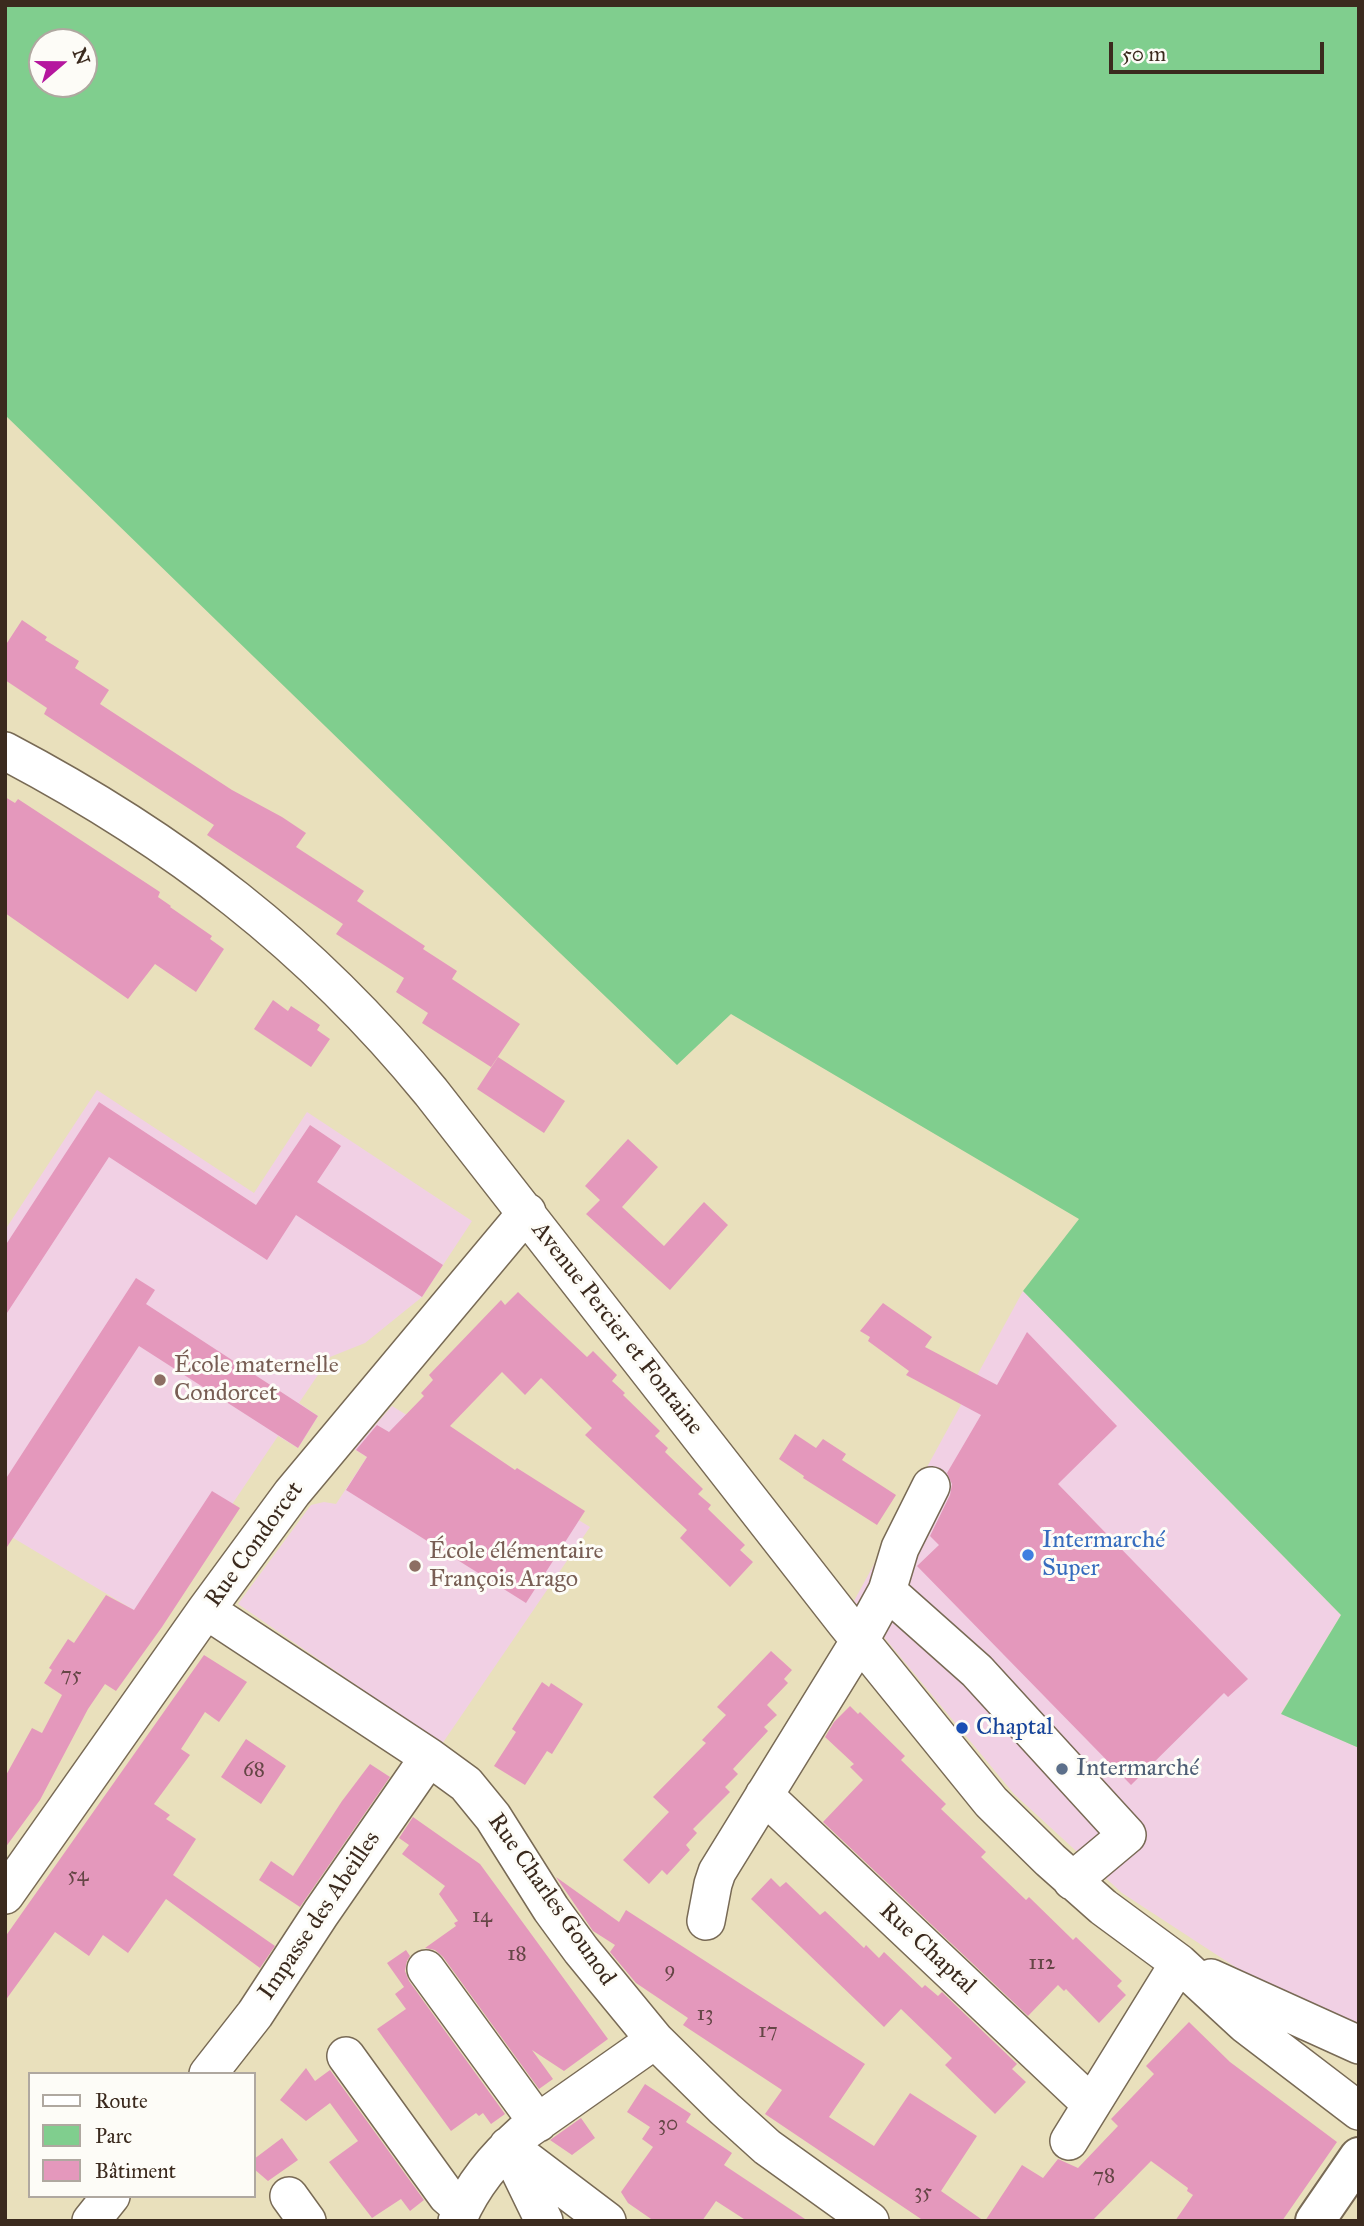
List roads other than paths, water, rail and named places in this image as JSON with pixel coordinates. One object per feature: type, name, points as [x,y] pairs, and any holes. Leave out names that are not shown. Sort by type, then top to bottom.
[{"type":"main road","points":[[1315,2221],[1359,2157]]},
{"type":"street","name":"Avenue Percier et Fontaine","points":[[5,751],[94,800],[169,849],[246,905],[346,995],[392,1045],[527,1212],[860,1640],[991,1802],[1072,1881],[1125,1925],[1179,1963],[1245,2024],[1359,2111]]},
{"type":"street","name":"Rue Condorcet","points":[[5,1895],[206,1610],[307,1473],[527,1212]]},
{"type":"street","points":[[706,1921],[717,1872],[860,1640],[887,1591],[896,1559],[931,1486]]},
{"type":"street","points":[[887,1591],[977,1671],[1127,1835],[1072,1881]]},
{"type":"street","name":"Rue Charles Gounod","points":[[206,1610],[466,1784],[485,1805],[551,1909],[612,1990],[655,2040],[767,2147],[870,2221]]},
{"type":"street","name":"Impasse des Abeilles","points":[[210,2072],[255,2014],[429,1757]]},
{"type":"street","name":"Rue Chaptal","points":[[764,1795],[1091,2104]]},
{"type":"street","name":"Avenue Percier et Fontaine","points":[[1179,1963],[1359,2045]]},
{"type":"street","points":[[1069,2141],[1179,1963]]},
{"type":"street","points":[[426,1969],[538,2123]]},
{"type":"street","points":[[346,2056],[460,2215],[485,2171],[508,2147],[655,2040]]},
{"type":"street","points":[[508,2147],[544,2221]]},
{"type":"street","points":[[508,2147],[607,2221]]},
{"type":"street","points":[[91,2221],[109,2198]]},
{"type":"place","name":"École maternelle Condorcet","points":[[160,1380]]},
{"type":"place","name":"Intermarché Super","points":[[1028,1555]]},
{"type":"place","name":"École élémentaire François Arago","points":[[415,1566]]},
{"type":"place","name":"Chaptal","points":[[962,1728]]},
{"type":"place","name":"Intermarché","points":[[1062,1769]]}]
